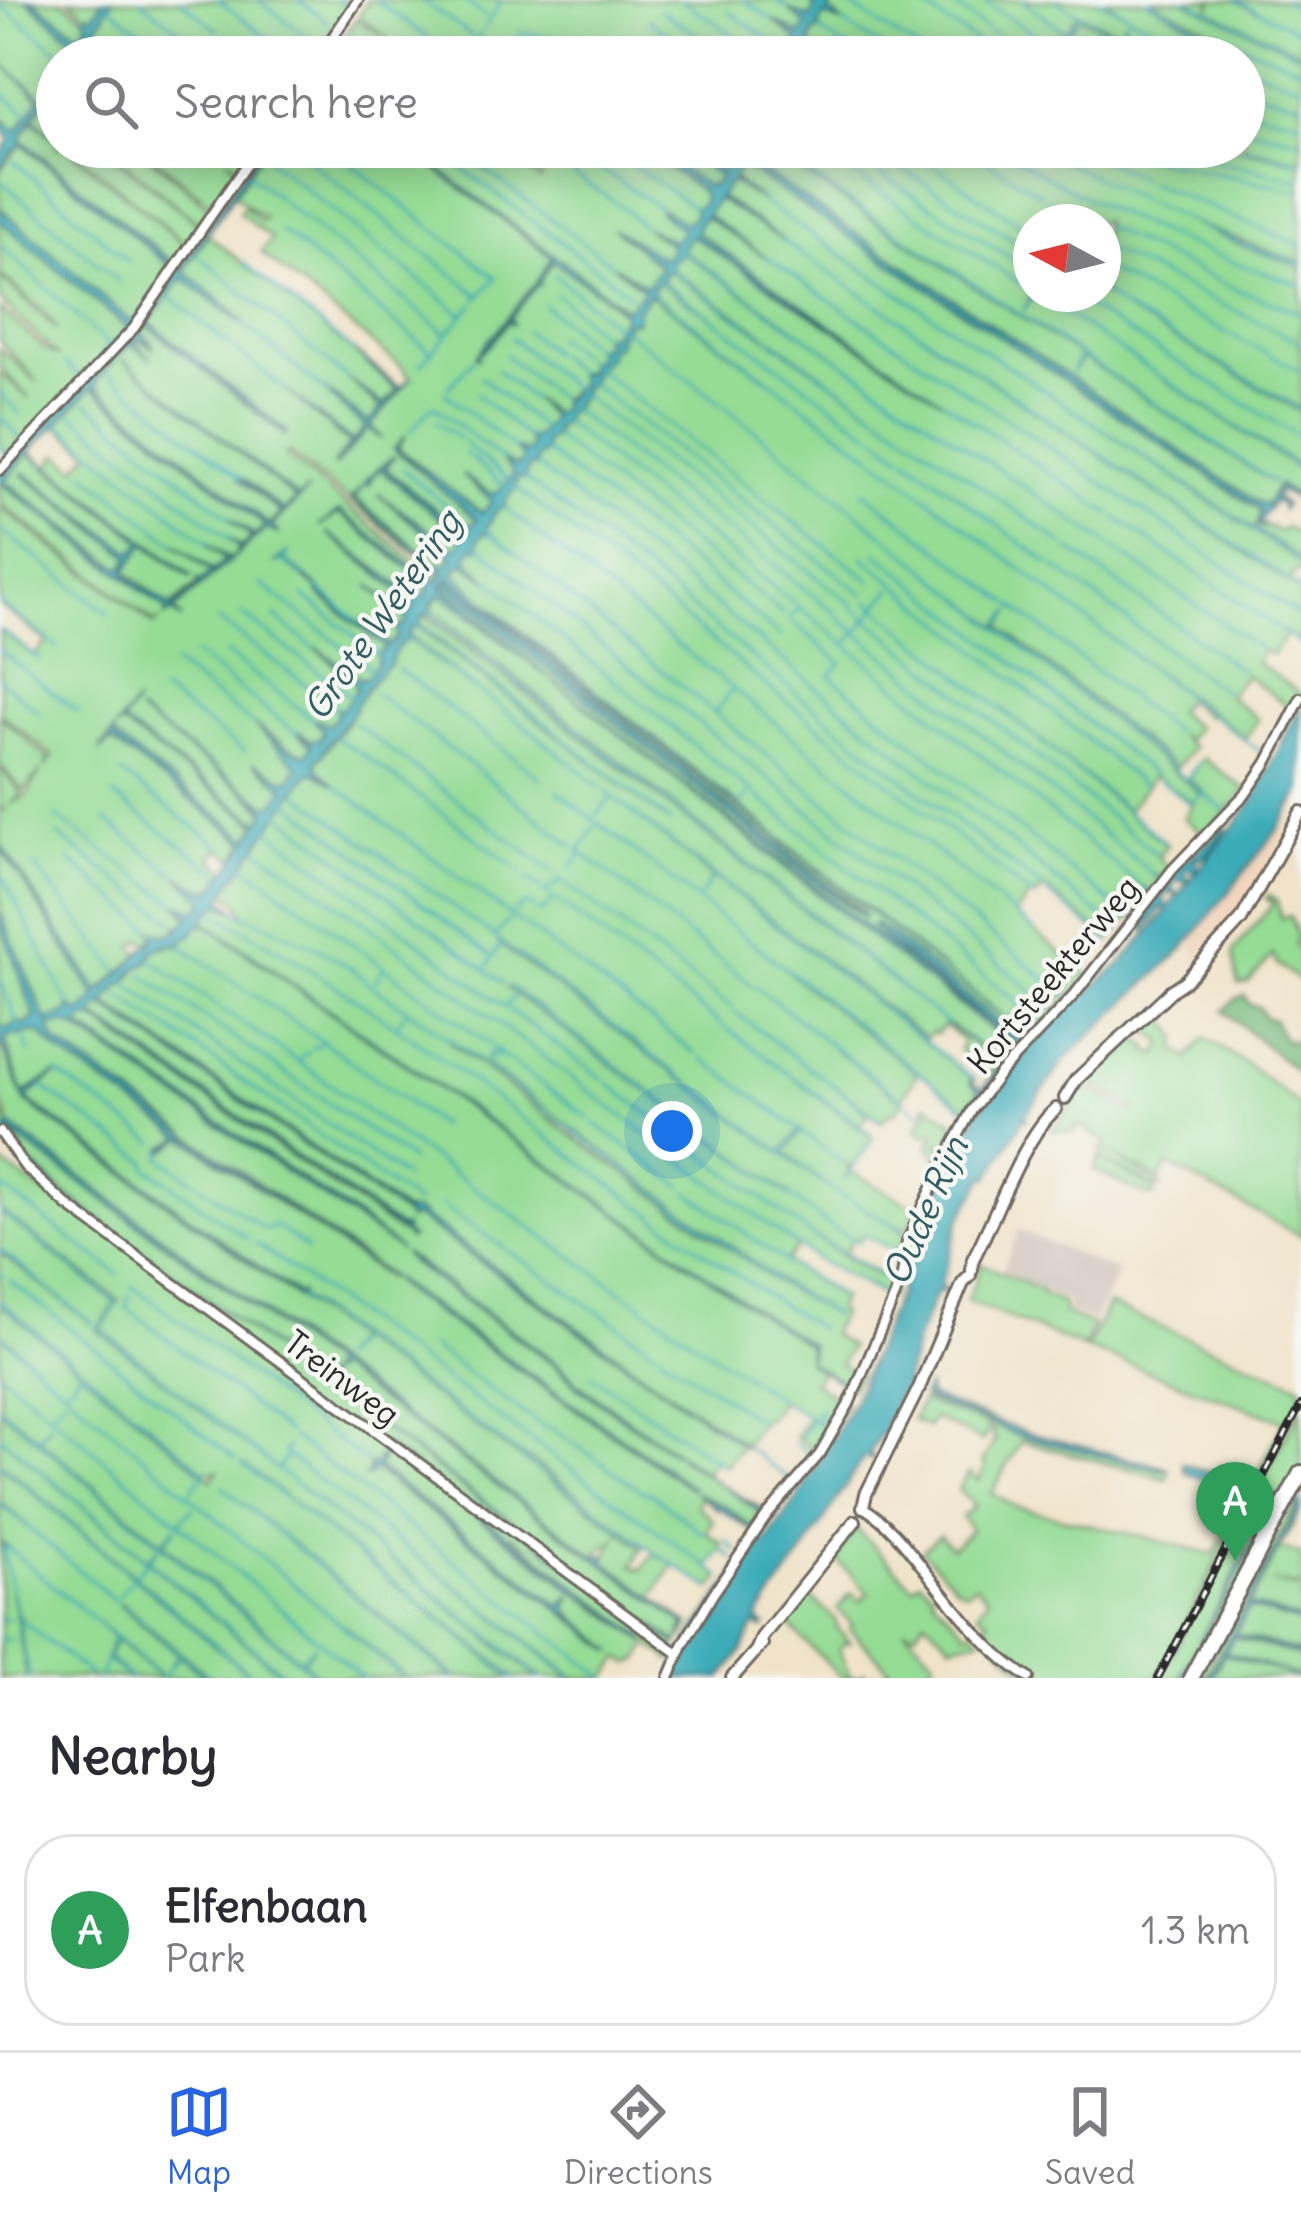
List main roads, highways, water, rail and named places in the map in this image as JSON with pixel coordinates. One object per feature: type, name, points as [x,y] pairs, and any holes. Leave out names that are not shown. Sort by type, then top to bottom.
[{"type":"highway","points":[[1194,1678],[1301,1473]]},
{"type":"main road","points":[[734,1675],[863,1507],[1010,1182],[1042,1124],[1082,1075],[1222,944],[1241,920],[1301,812]]},
{"type":"water","points":[[27,0],[80,34],[88,23],[83,16],[91,16],[102,4],[99,0],[113,0],[92,36],[69,36]]},
{"type":"water","points":[[807,0],[833,0],[829,11],[843,23],[824,16],[820,31],[812,36],[793,36],[773,20],[801,35],[806,25],[788,9],[810,18],[815,7]]},
{"type":"water","points":[[36,104],[36,123],[32,120],[21,139],[36,156],[22,144],[0,170],[0,156],[10,139],[0,118],[17,131]]},
{"type":"water","points":[[51,168],[173,263],[182,252],[171,267]]},
{"type":"water","points":[[246,168],[251,168],[184,270],[243,324],[182,278],[149,322],[285,435],[147,325],[141,332],[154,348],[137,338],[134,341],[151,358],[134,346],[126,347],[123,343],[132,332],[0,221],[0,208],[130,321],[181,266]]},
{"type":"water","points":[[434,168],[626,309],[644,290],[613,265],[647,286],[660,266],[613,228],[664,259],[672,246],[645,227],[673,241],[683,231],[660,208],[686,224],[704,199],[700,190],[669,168],[679,168],[709,187],[719,176],[708,168],[740,168],[734,181],[762,200],[733,183],[720,197],[783,240],[717,199],[707,215],[766,257],[705,217],[697,233],[944,402],[692,236],[672,260],[671,271],[653,286],[654,295],[638,309],[637,321],[625,326],[573,410],[554,429],[554,437],[545,443],[546,452],[536,459],[537,466],[529,467],[524,478],[516,480],[505,508],[498,509],[487,527],[490,534],[483,533],[479,548],[471,549],[467,559],[488,580],[464,564],[455,574],[1030,1038],[448,577],[441,586],[444,590],[549,677],[438,596],[432,612],[412,628],[408,635],[412,638],[369,685],[316,763],[336,786],[314,772],[308,774],[225,892],[223,899],[236,911],[219,904],[205,922],[810,1345],[809,1362],[851,1388],[808,1363],[809,1346],[770,1321],[205,924],[198,925],[181,946],[156,950],[151,961],[136,969],[106,1004],[405,1212],[416,1211],[747,1449],[416,1217],[408,1220],[104,1006],[94,1016],[405,1228],[411,1238],[95,1020],[89,1018],[79,1026],[400,1250],[79,1030],[68,1024],[49,1026],[56,1042],[391,1279],[185,1138],[165,1152],[179,1135],[59,1052],[39,1032],[6,1037],[23,1094],[57,1073],[28,1096],[29,1101],[300,1293],[298,1298],[25,1101],[0,1040],[0,1026],[25,1025],[35,1017],[0,911],[46,1020],[69,1013],[70,1006],[80,1013],[96,998],[0,849],[3,847],[99,992],[155,938],[152,931],[169,935],[179,930],[177,925],[182,926],[189,917],[177,904],[196,911],[205,901],[178,876],[213,890],[245,841],[111,741],[99,751],[114,732],[114,737],[249,839],[258,824],[123,725],[116,728],[136,703],[125,725],[256,820],[262,819],[266,811],[261,804],[138,712],[267,805],[274,804],[285,788],[253,762],[286,780],[298,766],[254,725],[307,754],[311,745],[299,732],[312,741],[321,738],[323,729],[314,721],[330,725],[337,708],[341,711],[357,688],[316,647],[362,680],[386,648],[319,594],[283,560],[277,561],[288,552],[283,558],[319,588],[321,594],[390,645],[398,635],[396,628],[407,620],[369,585],[409,614],[415,607],[327,532],[417,598],[424,598],[429,589],[339,513],[319,527],[339,511],[437,582],[444,572],[351,498],[363,487],[354,498],[434,561],[444,566],[452,560],[378,494],[456,549],[462,541],[460,534],[380,469],[369,486],[364,483],[379,468],[395,456],[387,470],[457,526],[470,531],[468,524],[476,519],[394,449],[406,435],[398,448],[401,452],[482,513],[491,503],[462,475],[492,494],[504,485],[514,473],[502,460],[519,466],[523,457],[515,449],[528,452],[528,438],[538,436],[551,418],[533,399],[557,412],[562,404],[559,399],[579,384],[576,372],[587,372],[587,361],[596,359],[594,348],[605,343],[602,335],[611,335],[624,316],[620,308],[553,261],[540,285],[510,318],[514,325],[508,321],[478,355],[480,359],[476,356],[552,257]]},
{"type":"water","points":[[740,168],[757,168],[1254,500],[1266,506],[1278,485],[1301,503],[1280,491],[1275,497],[1285,505],[1281,511],[1282,506],[1274,501],[1259,522],[1270,528],[1257,525],[1260,510]]},
{"type":"water","points":[[120,346],[124,350],[96,387],[267,523],[281,513],[239,479],[283,511],[296,499],[122,359],[298,498],[308,490],[272,526],[278,533],[266,529],[235,556],[239,547],[227,538],[241,547],[252,538],[229,518],[255,536],[265,526],[92,388],[30,452],[192,576],[145,544],[125,573],[172,607],[211,572],[174,543],[213,571],[225,559],[207,544],[233,558],[174,610],[182,619],[171,612],[166,616],[167,610],[4,485],[123,568],[128,555],[24,473],[132,552],[140,539],[31,455],[0,486],[0,475]]},
{"type":"water","points":[[353,351],[400,387],[412,377],[371,426],[382,439],[368,429],[335,466],[350,444],[287,391],[353,442],[365,427],[328,391],[368,423],[381,408],[348,379],[383,405],[398,390]]},
{"type":"water","points":[[447,580],[865,916],[818,884],[446,587]]},
{"type":"water","points":[[550,678],[1019,1048],[972,1107],[979,1091],[971,1078],[982,1089],[1000,1064],[948,1024],[1001,1062],[1016,1049]]},
{"type":"water","points":[[1301,705],[1301,791],[1279,828],[1185,947],[1065,1060],[960,1219],[940,1286],[952,1292],[938,1290],[925,1318],[904,1383],[914,1386],[925,1361],[913,1393],[903,1388],[884,1424],[890,1432],[881,1433],[869,1454],[878,1462],[864,1457],[757,1619],[765,1626],[754,1627],[722,1678],[672,1678],[692,1635],[744,1562],[796,1501],[852,1403],[933,1201],[977,1115],[1028,1047],[1120,965],[1167,911],[1161,909],[1145,930],[1135,922],[1181,864],[1216,835],[1224,821],[1226,830],[1205,858],[1195,859],[1196,872],[1186,869],[1187,883],[1175,880],[1176,895],[1165,895],[1168,908],[1252,803]]},
{"type":"water","points":[[875,924],[1022,1040],[1019,1044],[891,943]]},
{"type":"water","points":[[10,1125],[595,1556],[605,1556],[606,1562],[688,1624],[680,1640],[685,1624],[336,1368],[328,1372],[327,1361],[10,1132],[29,1161],[64,1193],[319,1381],[326,1374],[324,1385],[678,1643],[675,1644],[56,1188],[30,1164],[8,1135]]},
{"type":"water","points":[[403,1253],[711,1478],[579,1388],[557,1366]]},
{"type":"water","points":[[394,1280],[671,1472],[693,1490],[404,1291]]},
{"type":"water","points":[[928,1387],[928,1396],[1024,1432],[1171,1469],[1012,1434],[923,1398]]},
{"type":"water","points":[[382,1442],[647,1639],[573,1592]]},
{"type":"water","points":[[384,1451],[377,1468],[561,1606],[571,1598],[568,1612],[615,1652],[376,1471],[364,1478],[368,1465],[374,1465]]},
{"type":"water","points":[[1183,1463],[1257,1492],[1301,1501],[1301,1509],[1249,1605],[1301,1623],[1249,1608],[1235,1634],[1301,1656],[1234,1637],[1225,1652],[1301,1678],[1224,1654],[1207,1678],[1297,1509],[1278,1500],[1180,1678],[1274,1500],[1190,1475]]},
{"type":"water","points":[[716,1482],[767,1512],[753,1531],[695,1492],[729,1509],[750,1527],[756,1524],[762,1513]]},
{"type":"waterway","points":[[140,0],[187,36]]},
{"type":"waterway","points":[[180,0],[219,31]]},
{"type":"waterway","points":[[218,0],[265,36]]},
{"type":"waterway","points":[[258,0],[306,36]]},
{"type":"waterway","points":[[298,0],[328,22]]},
{"type":"waterway","points":[[337,0],[347,7]]},
{"type":"waterway","points":[[375,0],[426,36]]},
{"type":"waterway","points":[[421,0],[472,36]]},
{"type":"waterway","points":[[463,0],[485,16]]},
{"type":"waterway","points":[[484,28],[502,0]]},
{"type":"waterway","points":[[681,0],[735,36]]},
{"type":"waterway","points":[[743,0],[773,20]]},
{"type":"waterway","points":[[775,0],[788,9]]},
{"type":"waterway","points":[[913,0],[967,36]]},
{"type":"waterway","points":[[946,0],[997,36]]},
{"type":"waterway","points":[[982,0],[1037,36]]},
{"type":"waterway","points":[[1022,0],[1073,36]]},
{"type":"waterway","points":[[1056,0],[1066,7]]},
{"type":"waterway","points":[[1100,0],[1170,36]]},
{"type":"waterway","points":[[1147,0],[1221,36]]},
{"type":"waterway","points":[[1185,0],[1262,36]]},
{"type":"waterway","points":[[1236,0],[1301,32]]},
{"type":"waterway","points":[[1283,0],[1301,10]]},
{"type":"waterway","points":[[847,3],[897,36]]},
{"type":"waterway","points":[[0,4],[39,36]]},
{"type":"waterway","points":[[109,6],[147,36]]},
{"type":"waterway","points":[[1070,9],[1122,36]]},
{"type":"waterway","points":[[660,10],[699,36]]},
{"type":"waterway","points":[[728,11],[764,36]]},
{"type":"waterway","points":[[1067,33],[1078,17]]},
{"type":"waterway","points":[[1119,33],[1127,19]]},
{"type":"waterway","points":[[648,20],[672,36]]},
{"type":"waterway","points":[[843,23],[864,36]]},
{"type":"waterway","points":[[1202,36],[1204,29]]},
{"type":"waterway","points":[[520,31],[542,36]]},
{"type":"waterway","points":[[820,31],[828,36]]},
{"type":"waterway","points":[[1265,37],[1301,54]]},
{"type":"waterway","points":[[1265,54],[1301,68]]},
{"type":"waterway","points":[[1265,73],[1301,85]]},
{"type":"waterway","points":[[0,91],[29,115]]},
{"type":"waterway","points":[[1265,94],[1301,103]]},
{"type":"waterway","points":[[1265,113],[1301,121]]},
{"type":"waterway","points":[[1265,132],[1301,140]]},
{"type":"waterway","points":[[1265,153],[1301,161]]},
{"type":"waterway","points":[[14,161],[129,262]]},
{"type":"waterway","points":[[279,168],[463,315],[447,334]]},
{"type":"waterway","points":[[318,168],[480,296]]},
{"type":"waterway","points":[[357,168],[496,278],[477,299]]},
{"type":"waterway","points":[[461,168],[630,296]]},
{"type":"waterway","points":[[483,168],[613,265]]},
{"type":"waterway","points":[[564,168],[645,227]]},
{"type":"waterway","points":[[599,168],[660,208]]},
{"type":"waterway","points":[[637,168],[694,208]]},
{"type":"waterway","points":[[798,168],[1273,482]]},
{"type":"waterway","points":[[844,168],[1013,279]]},
{"type":"waterway","points":[[872,168],[1013,259]]},
{"type":"waterway","points":[[901,168],[1013,240]]},
{"type":"waterway","points":[[938,168],[1013,220]]},
{"type":"waterway","points":[[999,168],[1042,195]]},
{"type":"waterway","points":[[1032,168],[1145,226],[1301,285]]},
{"type":"waterway","points":[[1077,168],[1139,199]]},
{"type":"waterway","points":[[1121,168],[1142,179]]},
{"type":"waterway","points":[[1192,168],[1301,191]]},
{"type":"waterway","points":[[1249,168],[1301,180]]},
{"type":"waterway","points":[[248,174],[279,198]]},
{"type":"waterway","points":[[1149,182],[1301,245]]},
{"type":"waterway","points":[[3,183],[119,282]]},
{"type":"waterway","points":[[1048,199],[1058,204]]},
{"type":"waterway","points":[[761,201],[1301,562]]},
{"type":"waterway","points":[[1143,201],[1248,247],[1301,264]]},
{"type":"waterway","points":[[282,202],[447,334],[421,364]]},
{"type":"waterway","points":[[281,231],[429,350]]},
{"type":"waterway","points":[[1121,235],[1125,237]]},
{"type":"waterway","points":[[1130,239],[1233,288],[1301,313]]},
{"type":"waterway","points":[[781,240],[1301,589]]},
{"type":"waterway","points":[[0,245],[109,346],[122,333]]},
{"type":"waterway","points":[[683,252],[1080,525]]},
{"type":"waterway","points":[[199,256],[348,379]]},
{"type":"waterway","points":[[766,257],[1301,617]]},
{"type":"waterway","points":[[1121,257],[1301,342]]},
{"type":"waterway","points":[[244,263],[354,351]]},
{"type":"waterway","points":[[671,271],[916,440]]},
{"type":"waterway","points":[[555,275],[617,327]]},
{"type":"waterway","points":[[1121,278],[1301,371]]},
{"type":"waterway","points":[[662,282],[903,456]]},
{"type":"waterway","points":[[556,294],[602,335]]},
{"type":"waterway","points":[[654,295],[1210,714]]},
{"type":"waterway","points":[[170,297],[287,391]]},
{"type":"waterway","points":[[463,315],[474,304]]},
{"type":"waterway","points":[[544,305],[594,348]]},
{"type":"waterway","points":[[1121,307],[1301,410]]},
{"type":"waterway","points":[[1062,312],[1301,469]]},
{"type":"waterway","points":[[1095,312],[1301,438]]},
{"type":"waterway","points":[[243,324],[329,394]]},
{"type":"waterway","points":[[624,329],[1225,811]]},
{"type":"waterway","points":[[526,331],[576,372]]},
{"type":"waterway","points":[[555,336],[587,361]]},
{"type":"waterway","points":[[511,338],[572,388]]},
{"type":"waterway","points":[[101,355],[108,347]]},
{"type":"waterway","points":[[505,355],[559,399]]},
{"type":"waterway","points":[[1072,372],[1081,358]]},
{"type":"waterway","points":[[448,388],[473,360]]},
{"type":"waterway","points":[[65,363],[80,378]]},
{"type":"waterway","points":[[497,370],[532,399]]},
{"type":"waterway","points":[[598,370],[871,581]]},
{"type":"waterway","points":[[109,374],[241,478]]},
{"type":"waterway","points":[[481,377],[542,428]]},
{"type":"waterway","points":[[590,383],[863,594]]},
{"type":"waterway","points":[[0,392],[20,414]]},
{"type":"waterway","points":[[445,393],[515,449]]},
{"type":"waterway","points":[[476,394],[528,438]]},
{"type":"waterway","points":[[582,396],[852,604]]},
{"type":"waterway","points":[[943,401],[1111,514]]},
{"type":"waterway","points":[[87,403],[230,518]]},
{"type":"waterway","points":[[411,431],[433,405],[502,460]]},
{"type":"waterway","points":[[571,409],[836,613]]},
{"type":"waterway","points":[[72,414],[231,540]]},
{"type":"waterway","points":[[0,416],[22,440],[17,446]]},
{"type":"waterway","points":[[437,422],[460,439]]},
{"type":"waterway","points":[[563,422],[822,625],[1136,882]]},
{"type":"waterway","points":[[58,424],[209,544]]},
{"type":"waterway","points":[[554,437],[784,614]]},
{"type":"waterway","points":[[919,442],[1064,545]]},
{"type":"waterway","points":[[464,443],[507,479]]},
{"type":"waterway","points":[[0,445],[8,455],[0,464]]},
{"type":"waterway","points":[[546,452],[780,636]]},
{"type":"waterway","points":[[465,453],[503,485]]},
{"type":"waterway","points":[[907,458],[1050,564]]},
{"type":"waterway","points":[[537,466],[794,669]]},
{"type":"waterway","name":"Grote Wetering","points":[[403,469],[468,524]]},
{"type":"waterway","points":[[84,472],[174,543]]},
{"type":"waterway","points":[[524,478],[1110,942]]},
{"type":"waterway","points":[[516,488],[745,668]]},
{"type":"waterway","points":[[863,491],[1008,602]]},
{"type":"waterway","points":[[505,508],[732,688]]},
{"type":"waterway","points":[[1116,518],[1276,627]]},
{"type":"waterway","points":[[1084,528],[1260,649]]},
{"type":"waterway","points":[[0,529],[108,613]]},
{"type":"waterway","name":"Grote Wetering","points":[[487,530],[1068,997]]},
{"type":"waterway","points":[[479,546],[1055,1009]]},
{"type":"waterway","points":[[1069,549],[1242,671]]},
{"type":"waterway","points":[[877,553],[1154,775]]},
{"type":"waterway","points":[[278,562],[289,554]]},
{"type":"waterway","points":[[863,557],[1144,786]]},
{"type":"waterway","points":[[284,560],[305,577]]},
{"type":"waterway","points":[[1055,567],[1225,692]]},
{"type":"waterway","points":[[488,579],[750,790],[742,803]]},
{"type":"waterway","name":"Grote Wetering","points":[[261,584],[371,669]]},
{"type":"waterway","name":"Grote Wetering","points":[[317,587],[359,623]]},
{"type":"waterway","points":[[848,644],[891,589]]},
{"type":"waterway","name":"Grote Wetering","points":[[304,596],[377,654]]},
{"type":"waterway","points":[[868,601],[1165,842]]},
{"type":"waterway","points":[[0,603],[58,648]]},
{"type":"waterway","points":[[1012,605],[1174,732]]},
{"type":"waterway","points":[[853,607],[1156,854]]},
{"type":"waterway","points":[[799,608],[790,619],[841,663],[830,676],[1130,918]]},
{"type":"waterway","name":"Grote Wetering","points":[[428,612],[948,1024]]},
{"type":"waterway","points":[[1001,624],[1011,612]]},
{"type":"waterway","name":"Grote Wetering","points":[[243,615],[352,697]]},
{"type":"waterway","name":"Grote Wetering","points":[[276,617],[315,649]]},
{"type":"waterway","points":[[838,617],[1147,869]]},
{"type":"waterway","name":"Grote Wetering","points":[[218,620],[339,709]]},
{"type":"waterway","name":"Grote Wetering","points":[[416,623],[670,822]]},
{"type":"waterway","points":[[0,629],[39,659]]},
{"type":"waterway","points":[[1280,630],[1301,645]]},
{"type":"waterway","name":"Grote Wetering","points":[[407,638],[600,787]]},
{"type":"waterway","points":[[0,651],[78,712]]},
{"type":"waterway","name":"Grote Wetering","points":[[226,653],[315,721]]},
{"type":"waterway","points":[[194,654],[298,734]]},
{"type":"waterway","points":[[173,664],[254,725]]},
{"type":"waterway","points":[[398,669],[541,779]]},
{"type":"waterway","points":[[747,670],[1034,898]]},
{"type":"waterway","points":[[796,671],[1119,930]]},
{"type":"waterway","points":[[0,679],[39,713]]},
{"type":"waterway","points":[[716,711],[733,689],[1034,930]]},
{"type":"waterway","points":[[162,692],[244,751]]},
{"type":"waterway","points":[[376,694],[573,846]]},
{"type":"waterway","points":[[1213,716],[1265,755]]},
{"type":"waterway","points":[[355,724],[552,871]]},
{"type":"waterway","name":"Grote Wetering","points":[[336,738],[513,866]]},
{"type":"waterway","points":[[1188,777],[1200,761]]},
{"type":"waterway","points":[[121,773],[221,847]]},
{"type":"waterway","points":[[1158,779],[1190,803],[1202,794]]},
{"type":"waterway","points":[[336,786],[520,923]]},
{"type":"waterway","points":[[750,790],[1042,1022]]},
{"type":"waterway","points":[[557,791],[966,1109]]},
{"type":"waterway","points":[[605,791],[712,875]]},
{"type":"waterway","points":[[297,793],[496,938]]},
{"type":"waterway","points":[[114,796],[223,876]]},
{"type":"waterway","points":[[597,815],[611,798]]},
{"type":"waterway","points":[[286,800],[490,955]]},
{"type":"waterway","points":[[280,814],[503,983]]},
{"type":"waterway","points":[[56,817],[177,904]]},
{"type":"waterway","points":[[105,820],[178,876]]},
{"type":"waterway","points":[[581,849],[595,826]]},
{"type":"waterway","points":[[267,828],[505,1007],[513,997]]},
{"type":"waterway","points":[[57,835],[173,921]]},
{"type":"waterway","name":"Oude Rijn","points":[[256,847],[797,1246],[883,1295]]},
{"type":"waterway","points":[[577,849],[751,984]]},
{"type":"waterway","points":[[570,870],[582,853]]},
{"type":"waterway","points":[[69,860],[150,928]]},
{"type":"waterway","points":[[243,864],[491,1045]]},
{"type":"waterway","points":[[34,865],[119,971]]},
{"type":"waterway","points":[[518,870],[522,872]]},
{"type":"waterway","points":[[0,872],[70,1006]]},
{"type":"waterway","points":[[1150,872],[1161,879]]},
{"type":"waterway","points":[[700,896],[714,876],[972,1078]]},
{"type":"waterway","points":[[556,877],[732,1008]]},
{"type":"waterway","points":[[526,878],[549,895]]},
{"type":"waterway","points":[[549,889],[560,882]]},
{"type":"waterway","points":[[1139,885],[1151,894]]},
{"type":"waterway","points":[[553,898],[722,1025]]},
{"type":"waterway","points":[[538,911],[553,900]]},
{"type":"waterway","points":[[514,912],[527,904],[534,908]]},
{"type":"waterway","points":[[211,911],[368,1007],[742,1279],[819,1329]]},
{"type":"waterway","points":[[236,911],[353,969],[781,1284],[833,1315]]},
{"type":"waterway","points":[[494,937],[509,920]]},
{"type":"waterway","points":[[524,925],[695,1053]]},
{"type":"waterway","name":"Oude Rijn","points":[[498,941],[835,1192],[906,1232]]},
{"type":"waterway","points":[[488,966],[500,945]]},
{"type":"waterway","points":[[181,946],[323,1042],[312,1048]]},
{"type":"waterway","points":[[147,957],[297,1061],[308,1052]]},
{"type":"waterway","points":[[375,981],[383,969]]},
{"type":"waterway","points":[[143,975],[411,1160]]},
{"type":"waterway","points":[[0,979],[17,1022]]},
{"type":"waterway","points":[[127,984],[404,1177]]},
{"type":"waterway","points":[[755,986],[921,1114]]},
{"type":"waterway","name":"Oude Rijn","points":[[509,987],[831,1227],[859,1242],[863,1235],[897,1251]]},
{"type":"waterway","points":[[119,996],[417,1204]]},
{"type":"waterway","points":[[508,1009],[603,1079]]},
{"type":"waterway","points":[[735,1012],[879,1120]]},
{"type":"waterway","points":[[396,1027],[405,1013]]},
{"type":"waterway","points":[[726,1028],[870,1133]]},
{"type":"waterway","points":[[22,1036],[30,1053]]},
{"type":"waterway","points":[[325,1043],[441,1126]]},
{"type":"waterway","points":[[491,1061],[486,1058],[493,1049],[499,1050]]},
{"type":"waterway","points":[[491,1061],[498,1053],[589,1118]]},
{"type":"waterway","points":[[702,1058],[796,1127]]},
{"type":"waterway","points":[[299,1062],[419,1149]]},
{"type":"waterway","points":[[57,1073],[156,1143]]},
{"type":"waterway","name":"Oude Rijn","points":[[608,1083],[814,1237],[895,1282]]},
{"type":"waterway","points":[[41,1086],[248,1239]]},
{"type":"waterway","points":[[594,1123],[683,1187]]},
{"type":"waterway","points":[[784,1152],[799,1130],[843,1163]]},
{"type":"waterway","points":[[846,1178],[874,1138]]},
{"type":"waterway","points":[[164,1150],[161,1158],[264,1229],[274,1225],[307,1249]]},
{"type":"waterway","points":[[422,1151],[628,1296]]},
{"type":"waterway","points":[[0,1186],[118,1274]]},
{"type":"waterway","points":[[688,1192],[842,1297]]},
{"type":"waterway","points":[[441,1205],[759,1421]]},
{"type":"waterway","points":[[0,1211],[118,1303],[99,1329],[277,1469],[288,1446]]},
{"type":"waterway","points":[[255,1243],[721,1576]]},
{"type":"waterway","points":[[0,1250],[94,1325]]},
{"type":"waterway","points":[[0,1273],[3,1276]]},
{"type":"waterway","points":[[10,1281],[235,1459]]},
{"type":"waterway","points":[[132,1289],[363,1460]]},
{"type":"waterway","points":[[130,1295],[126,1307],[288,1433]]},
{"type":"waterway","points":[[298,1296],[711,1589]]},
{"type":"waterway","points":[[631,1298],[781,1400]]},
{"type":"waterway","points":[[0,1302],[206,1473]]},
{"type":"waterway","points":[[0,1335],[404,1678]]},
{"type":"waterway","points":[[340,1359],[353,1341]]},
{"type":"waterway","points":[[430,1346],[543,1427],[705,1532]]},
{"type":"waterway","points":[[69,1386],[81,1370]]},
{"type":"waterway","points":[[0,1372],[178,1522]]},
{"type":"waterway","points":[[590,1374],[724,1466]]},
{"type":"waterway","points":[[50,1414],[64,1398]]},
{"type":"waterway","points":[[785,1402],[821,1425]]},
{"type":"waterway","points":[[0,1408],[161,1544],[176,1528]]},
{"type":"waterway","points":[[810,1419],[819,1410],[817,1421]]},
{"type":"waterway","points":[[801,1437],[811,1419]]},
{"type":"waterway","points":[[38,1439],[50,1423]]},
{"type":"waterway","points":[[823,1427],[829,1430]]},
{"type":"waterway","points":[[822,1442],[826,1428]]},
{"type":"waterway","points":[[0,1436],[288,1678]]},
{"type":"waterway","points":[[292,1437],[606,1678]]},
{"type":"waterway","points":[[795,1444],[814,1457]]},
{"type":"waterway","points":[[748,1448],[792,1482]]},
{"type":"waterway","points":[[289,1457],[574,1678]]},
{"type":"waterway","points":[[0,1464],[254,1678]]},
{"type":"waterway","points":[[242,1464],[514,1678]]},
{"type":"waterway","points":[[279,1471],[541,1678]]},
{"type":"waterway","points":[[191,1490],[205,1473]]},
{"type":"waterway","points":[[223,1487],[454,1678]]},
{"type":"waterway","points":[[0,1504],[117,1602]]},
{"type":"waterway","points":[[193,1507],[179,1523],[363,1678]]},
{"type":"waterway","points":[[725,1541],[737,1551]]},
{"type":"waterway","points":[[161,1544],[320,1678]]},
{"type":"waterway","points":[[29,1678],[5,1546],[115,1637],[99,1678]]},
{"type":"waterway","points":[[136,1574],[158,1549]]},
{"type":"waterway","points":[[722,1549],[734,1559]]},
{"type":"waterway","points":[[709,1566],[720,1552]]},
{"type":"waterway","points":[[119,1595],[133,1578]]},
{"type":"waterway","points":[[122,1605],[209,1678]]},
{"type":"waterway","points":[[0,1620],[8,1619]]},
{"type":"waterway","points":[[21,1620],[90,1675]]},
{"type":"waterway","points":[[115,1637],[163,1678]]},
{"type":"waterway","points":[[0,1640],[11,1640]]},
{"type":"waterway","points":[[301,1660],[313,1646]]},
{"type":"waterway","points":[[166,1673],[179,1656]]},
{"type":"waterway","points":[[108,1660],[130,1678]]},
{"type":"railway","points":[[1158,1678],[1301,1405]]},
{"type":"place","name":"Elfenbaan","points":[[1235,1561]]}]
